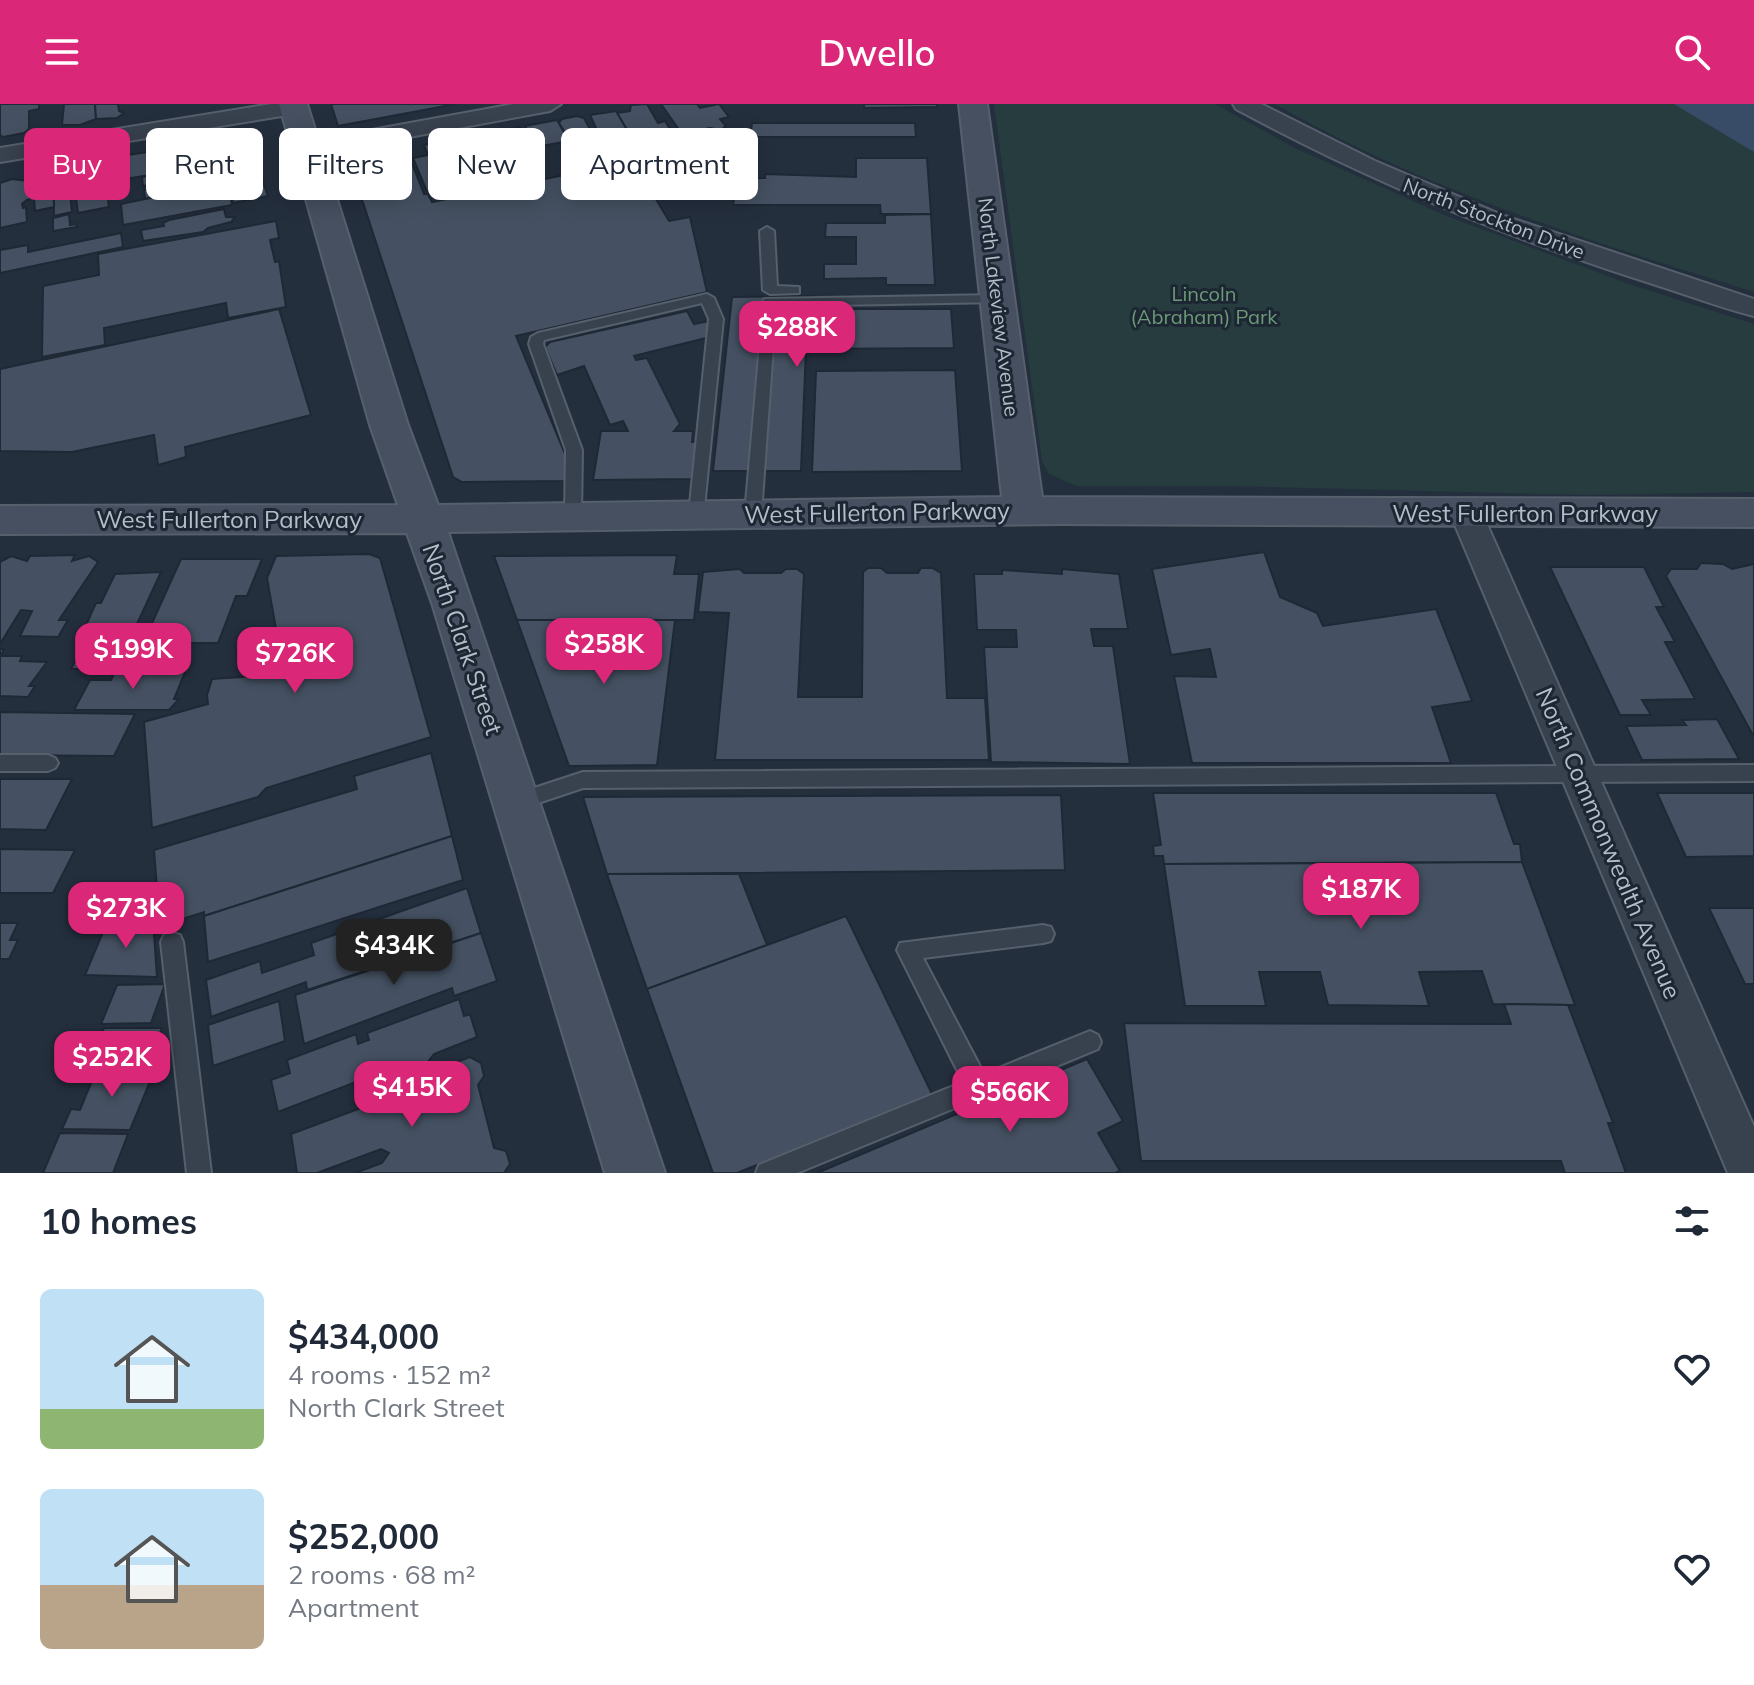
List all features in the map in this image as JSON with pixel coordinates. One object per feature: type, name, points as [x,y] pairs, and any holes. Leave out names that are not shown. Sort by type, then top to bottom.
[{"type":"main road","name":"North Lakeview Avenue","points":[[973,104],[1024,510]]},
{"type":"main road","name":"North Clark Street","points":[[293,105],[300,128]]},
{"type":"main road","name":"North Clark Street","points":[[321,200],[389,425],[453,603],[635,1173]]},
{"type":"main road","name":"West Fullerton Parkway","points":[[0,520],[422,519],[1024,510],[1754,513]]},
{"type":"street","points":[[412,129],[550,104]]},
{"type":"street","name":"North Stockton Drive","points":[[1244,104],[1333,151],[1452,204],[1578,251],[1754,308]]},
{"type":"street","points":[[0,155],[293,105]]},
{"type":"street","name":"North Commonwealth Avenue","points":[[1466,513],[1751,1173]]},
{"type":"lane","points":[[767,231],[770,290],[997,295]]},
{"type":"lane","points":[[753,514],[769,302],[997,295]]},
{"type":"lane","points":[[573,516],[574,450],[536,344],[538,337],[707,298],[716,319],[697,514]]},
{"type":"lane","points":[[0,763],[48,763]]},
{"type":"lane","points":[[517,802],[583,780],[1754,773]]},
{"type":"lane","points":[[978,1087],[908,950],[1043,934]]},
{"type":"lane","points":[[172,942],[199,1173]]},
{"type":"lane","points":[[768,1173],[1090,1042]]},
{"type":"green space","name":"Lincoln (Abraham) Park","points":[[994,104],[1215,104],[1295,148],[1444,215],[1629,284],[1754,324],[1754,492],[1588,495],[1227,486],[1077,486],[1049,474],[1042,461]]},
{"type":"green space","points":[[1275,104],[1754,104],[1754,292],[1570,233],[1449,188],[1332,135]]},
{"type":"water","points":[[1674,104],[1754,104],[1754,152]]},
{"type":"building","points":[[0,104],[39,104],[39,109],[29,111],[29,128],[24,128],[24,133],[0,135]]},
{"type":"building","points":[[64,104],[95,104],[96,119],[80,125],[62,125]]},
{"type":"building","points":[[95,104],[118,104],[119,111],[124,113],[117,118],[96,119]]},
{"type":"building","points":[[331,104],[456,104],[338,126]]},
{"type":"building","points":[[647,104],[658,123],[665,121],[669,128],[626,128],[617,113],[630,111],[631,105]]},
{"type":"building","points":[[661,104],[697,104],[700,108],[719,104],[729,117],[720,119],[726,126],[724,128],[678,128]]},
{"type":"building","points":[[864,104],[937,104],[937,107],[864,108]]},
{"type":"building","points":[[616,111],[626,128],[596,128],[590,115]]},
{"type":"building","points":[[584,118],[589,128],[562,128],[559,123],[562,119]]},
{"type":"building","points":[[557,120],[562,128],[561,142],[545,145],[545,128],[525,126]]},
{"type":"building","points":[[752,123],[915,123],[916,137],[758,137],[758,128],[751,128]]},
{"type":"building","points":[[146,152],[146,176],[130,178],[130,155]]},
{"type":"building","points":[[428,155],[428,194],[413,158]]},
{"type":"building","points":[[856,158],[927,158],[931,214],[881,214],[880,205],[733,205],[734,200],[758,200],[758,178],[765,178],[765,174],[856,177]]},
{"type":"building","points":[[412,163],[424,194],[428,194],[428,200],[432,202],[545,200],[545,179],[561,176],[561,200],[656,200],[669,221],[690,217],[707,292],[516,336],[568,461],[566,481],[462,482],[453,477],[362,200],[412,200]]},
{"type":"building","points":[[12,179],[24,180],[24,200],[27,200],[22,204],[23,208],[26,207],[27,222],[0,228],[0,183]]},
{"type":"building","points":[[146,199],[231,200],[232,205],[123,225],[121,204]]},
{"type":"building","points":[[34,200],[54,200],[54,207],[35,211]]},
{"type":"building","points":[[54,200],[71,200],[72,212],[54,216]]},
{"type":"building","points":[[76,200],[108,200],[109,207],[78,213]]},
{"type":"building","points":[[224,209],[226,217],[235,217],[231,222],[203,232],[143,241],[141,230],[164,226],[163,223],[169,220]]},
{"type":"building","points":[[69,214],[70,225],[76,224],[77,227],[53,231],[53,218]]},
{"type":"building","points":[[931,214],[935,285],[886,285],[886,278],[824,279],[824,264],[856,264],[856,237],[825,237],[826,223],[885,223],[885,215]]},
{"type":"building","points":[[276,221],[279,238],[270,240],[275,262],[279,261],[286,307],[228,318],[226,303],[104,328],[105,345],[42,357],[43,286],[99,275],[98,254]]},
{"type":"building","points":[[121,233],[123,247],[0,273],[0,250],[28,245],[28,252]]},
{"type":"building","points":[[814,296],[813,309],[951,309],[954,348],[806,349],[801,471],[713,471],[732,297]]},
{"type":"building","points":[[279,309],[311,415],[185,447],[186,457],[158,465],[154,435],[72,452],[0,451],[0,369]]},
{"type":"building","points":[[687,311],[694,324],[709,321],[710,337],[634,356],[636,360],[647,358],[680,424],[674,431],[693,431],[692,442],[699,442],[693,479],[593,480],[601,431],[628,431],[623,421],[610,425],[584,366],[557,375],[545,347],[550,342]]},
{"type":"building","points":[[955,370],[962,471],[812,472],[816,371]]},
{"type":"building","points":[[1264,552],[1280,597],[1317,613],[1323,626],[1436,609],[1472,701],[1432,707],[1451,763],[1192,763],[1174,676],[1216,677],[1210,649],[1171,655],[1152,569]]},
{"type":"building","points":[[369,554],[380,558],[431,737],[266,788],[258,797],[152,828],[144,722],[208,704],[207,695],[212,679],[284,674],[267,578],[276,556]]},
{"type":"building","points":[[75,555],[72,561],[89,556],[98,562],[59,620],[68,620],[58,637],[20,636],[32,611],[21,610],[0,644],[0,562],[11,556],[27,561],[30,556]]},
{"type":"building","points":[[677,555],[674,574],[699,574],[694,620],[517,620],[494,556]]},
{"type":"building","points":[[181,559],[262,559],[247,596],[236,596],[218,643],[143,643]]},
{"type":"building","points":[[1701,563],[1723,564],[1732,569],[1754,564],[1754,737],[1666,576],[1671,569],[1697,569]]},
{"type":"building","points":[[1550,567],[1644,567],[1664,607],[1656,607],[1675,642],[1665,642],[1695,699],[1642,700],[1651,715],[1620,715]]},
{"type":"building","points":[[868,568],[881,568],[887,573],[918,573],[921,568],[932,568],[941,573],[947,698],[985,698],[989,760],[715,760],[729,613],[698,612],[703,572],[740,569],[744,573],[781,573],[786,569],[797,569],[804,574],[798,697],[862,697],[863,572]]},
{"type":"building","points":[[1062,569],[1119,574],[1128,629],[1091,629],[1094,646],[1113,646],[1130,764],[991,762],[984,647],[1017,647],[1016,630],[977,630],[974,574],[1002,574],[1002,570],[1062,574]]},
{"type":"building","points":[[161,572],[137,624],[129,624],[118,647],[109,648],[99,669],[71,669],[93,625],[86,625],[96,603],[101,603],[115,574]]},
{"type":"building","points":[[517,620],[675,620],[657,765],[569,766]]},
{"type":"building","points":[[0,649],[4,649],[1,656],[22,656],[20,661],[47,662],[29,686],[35,686],[28,697],[0,696]]},
{"type":"building","points":[[116,669],[186,670],[174,699],[179,699],[169,710],[74,710],[90,680],[111,680]]},
{"type":"building","points":[[0,712],[135,714],[114,756],[0,755]]},
{"type":"building","points":[[1717,719],[1739,759],[1642,760],[1626,726],[1686,725],[1682,720]]},
{"type":"building","points":[[431,753],[452,836],[204,916],[204,912],[160,926],[154,850],[357,789],[354,776]]},
{"type":"building","points":[[0,779],[72,779],[46,830],[0,829]]},
{"type":"building","points":[[1153,793],[1496,793],[1514,844],[1520,844],[1522,862],[1164,864],[1163,856],[1154,856],[1153,846],[1161,845]]},
{"type":"building","points":[[1657,793],[1754,793],[1754,856],[1686,857]]},
{"type":"building","points":[[1061,795],[1065,870],[607,874],[583,797]]},
{"type":"building","points":[[452,836],[463,880],[208,962],[204,916]]},
{"type":"building","points":[[0,849],[75,850],[53,893],[0,893]]},
{"type":"building","points":[[1522,862],[1575,1005],[1493,1004],[1482,971],[1419,972],[1429,1006],[1328,1005],[1320,972],[1259,972],[1266,1006],[1185,1006],[1164,864]]},
{"type":"building","points":[[607,874],[739,874],[767,945],[647,989]]},
{"type":"building","points":[[467,888],[481,933],[307,990],[306,982],[211,1017],[206,980],[260,961],[262,973],[314,955],[311,943]]},
{"type":"building","points":[[1709,908],[1754,908],[1754,984],[1745,984]]},
{"type":"building","points":[[846,916],[932,1094],[737,1173],[713,1173],[647,989]]},
{"type":"building","points":[[153,919],[157,977],[85,975],[108,920]]},
{"type":"building","points":[[0,923],[18,923],[10,940],[18,940],[9,959],[0,959]]},
{"type":"building","points":[[481,933],[497,981],[454,996],[452,988],[304,1044],[295,995]]},
{"type":"building","points":[[165,984],[151,1023],[101,1024],[117,985]]},
{"type":"building","points":[[459,999],[464,1016],[470,1014],[477,1037],[434,1054],[427,1063],[387,1078],[374,1075],[278,1112],[271,1080],[290,1073],[287,1060],[356,1034],[358,1044],[369,1040],[367,1033]]},
{"type":"building","points":[[279,1001],[285,1041],[213,1066],[208,1025]]},
{"type":"building","points":[[1504,1004],[1568,1005],[1613,1123],[1608,1123],[1626,1173],[1565,1173],[1561,1161],[1141,1161],[1124,1023],[1511,1024]]},
{"type":"building","points":[[104,1028],[162,1028],[149,1063],[91,1063]]},
{"type":"building","points":[[470,1057],[481,1063],[484,1076],[478,1085],[494,1148],[506,1151],[510,1164],[504,1173],[355,1173],[382,1163],[389,1153],[381,1149],[317,1173],[297,1173],[291,1134],[399,1094],[396,1084]]},
{"type":"building","points":[[1087,1059],[1123,1121],[1098,1133],[1120,1171],[817,1173]]},
{"type":"building","points":[[98,1066],[156,1067],[130,1130],[62,1129],[71,1109],[80,1110]]},
{"type":"building","points":[[60,1133],[128,1134],[113,1173],[43,1173]]}]
